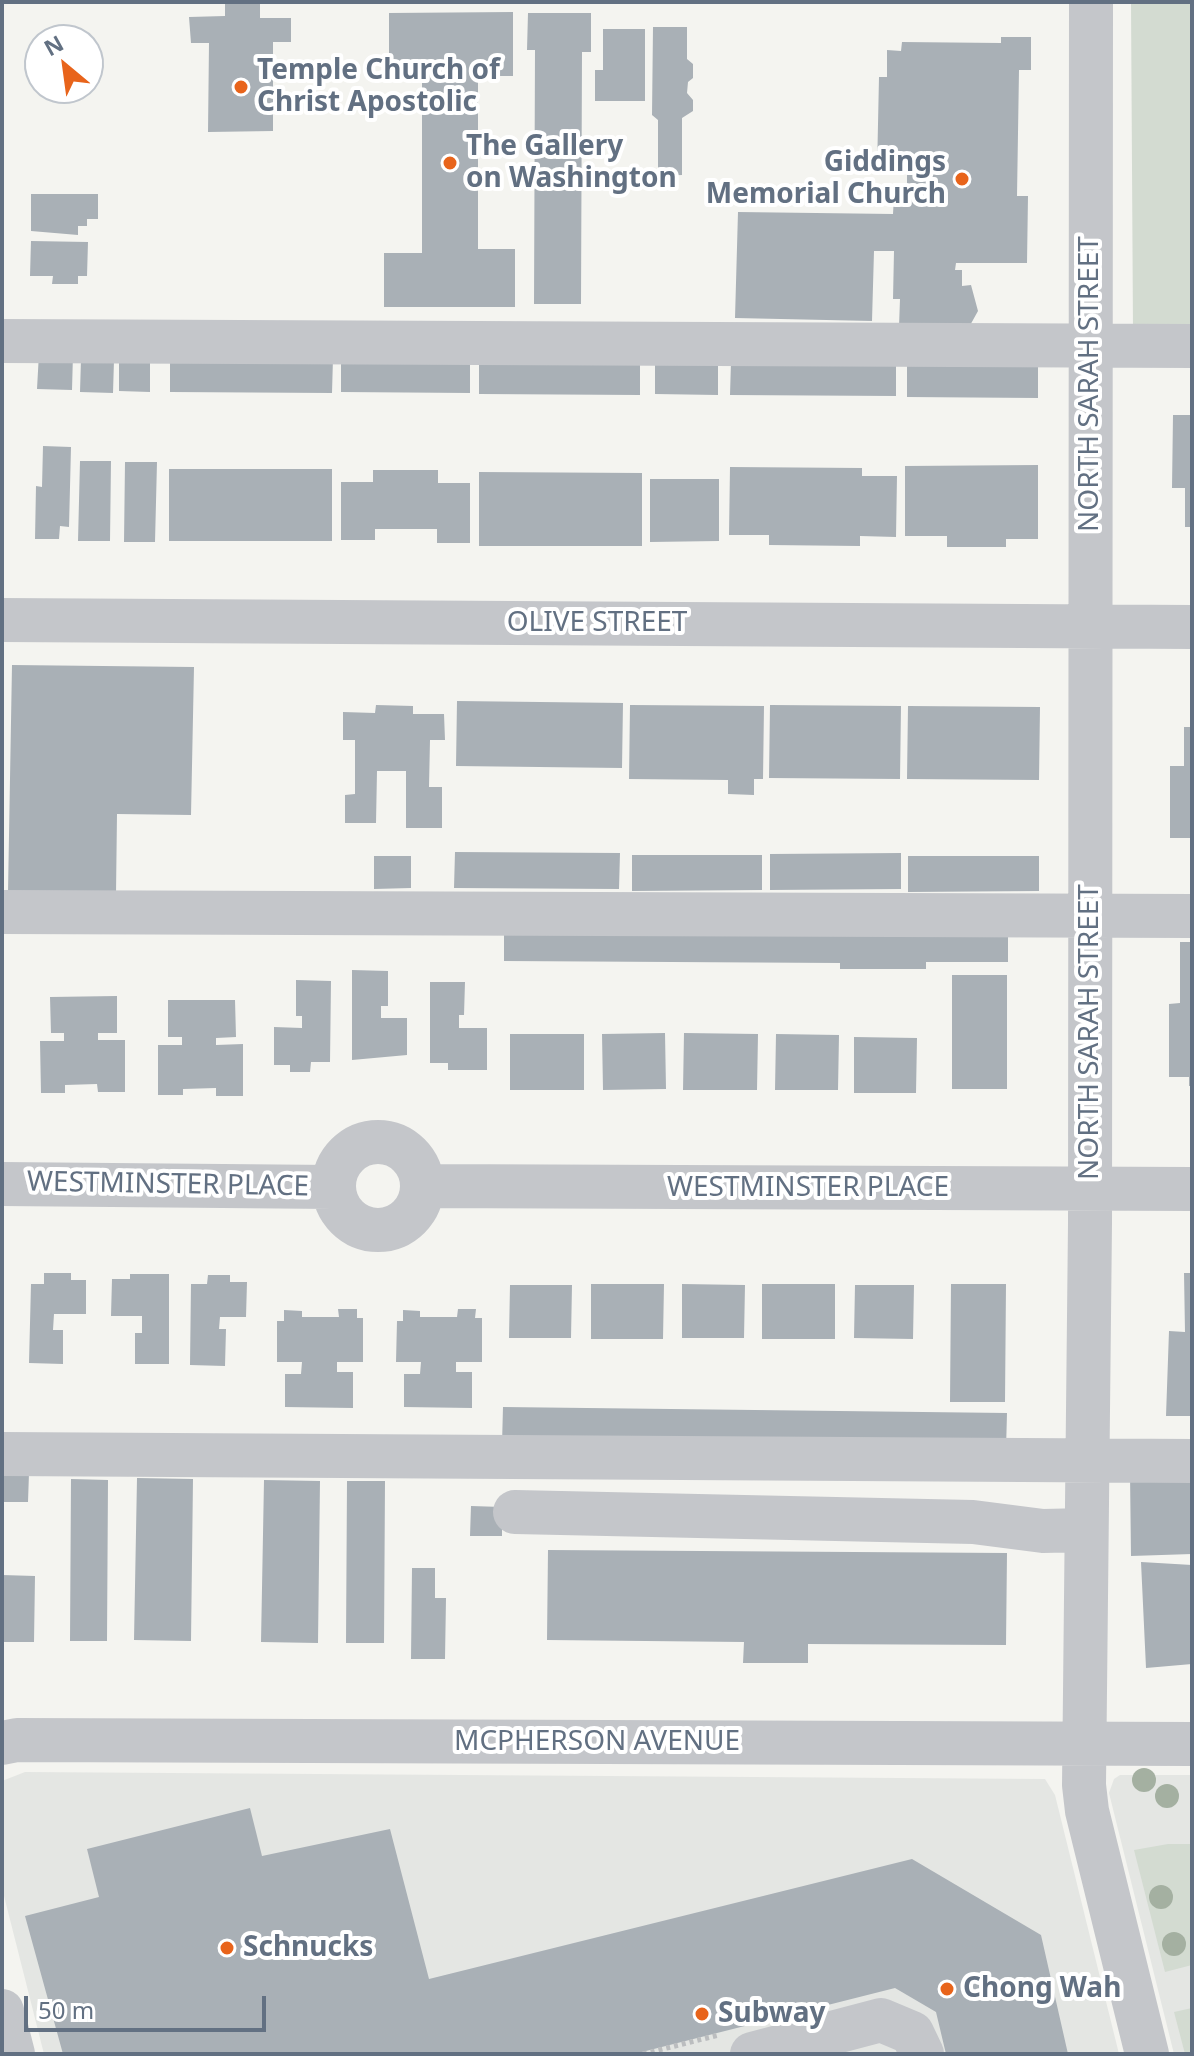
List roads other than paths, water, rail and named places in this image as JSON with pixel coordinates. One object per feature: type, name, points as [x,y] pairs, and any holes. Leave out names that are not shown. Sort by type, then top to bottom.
[{"type":"street","name":"NORTH SARAH STREET","points":[[1091,2],[1090,1188],[1084,1743],[1087,1811],[1147,2054]]},
{"type":"street","points":[[2,341],[1192,346]]},
{"type":"street","name":"OLIVE STREET","points":[[2,620],[1192,627]]},
{"type":"street","points":[[2,912],[1192,916]]},
{"type":"street","name":"WESTMINSTER PLACE","points":[[381,1141],[408,1153],[422,1173],[423,1186],[418,1206],[409,1218],[383,1230],[367,1230],[355,1224],[336,1202],[333,1187],[335,1173],[353,1149],[381,1141]]},
{"type":"street","name":"WESTMINSTER PLACE","points":[[2,1184],[333,1187]]},
{"type":"street","name":"WESTMINSTER PLACE","points":[[423,1186],[1192,1189]]},
{"type":"street","points":[[2,1454],[1192,1461]]},
{"type":"street","points":[[515,1512],[973,1522],[1043,1531],[1086,1530]]},
{"type":"street","name":"MCPHERSON AVENUE","points":[[2,1743],[33,1740],[1192,1744]]},
{"type":"street","points":[[752,2054],[881,2020],[912,2033],[922,2054]]},
{"type":"place","name":"Temple Church of Christ Apostolic","points":[[241,87]]},
{"type":"place","name":"The Gallery on Washington","points":[[450,163]]},
{"type":"place","name":"Giddings Memorial Church","points":[[962,179]]},
{"type":"place","name":"Schnucks","points":[[227,1948]]},
{"type":"place","name":"Chong Wah","points":[[947,1989]]},
{"type":"place","name":"Subway","points":[[702,2014]]}]
